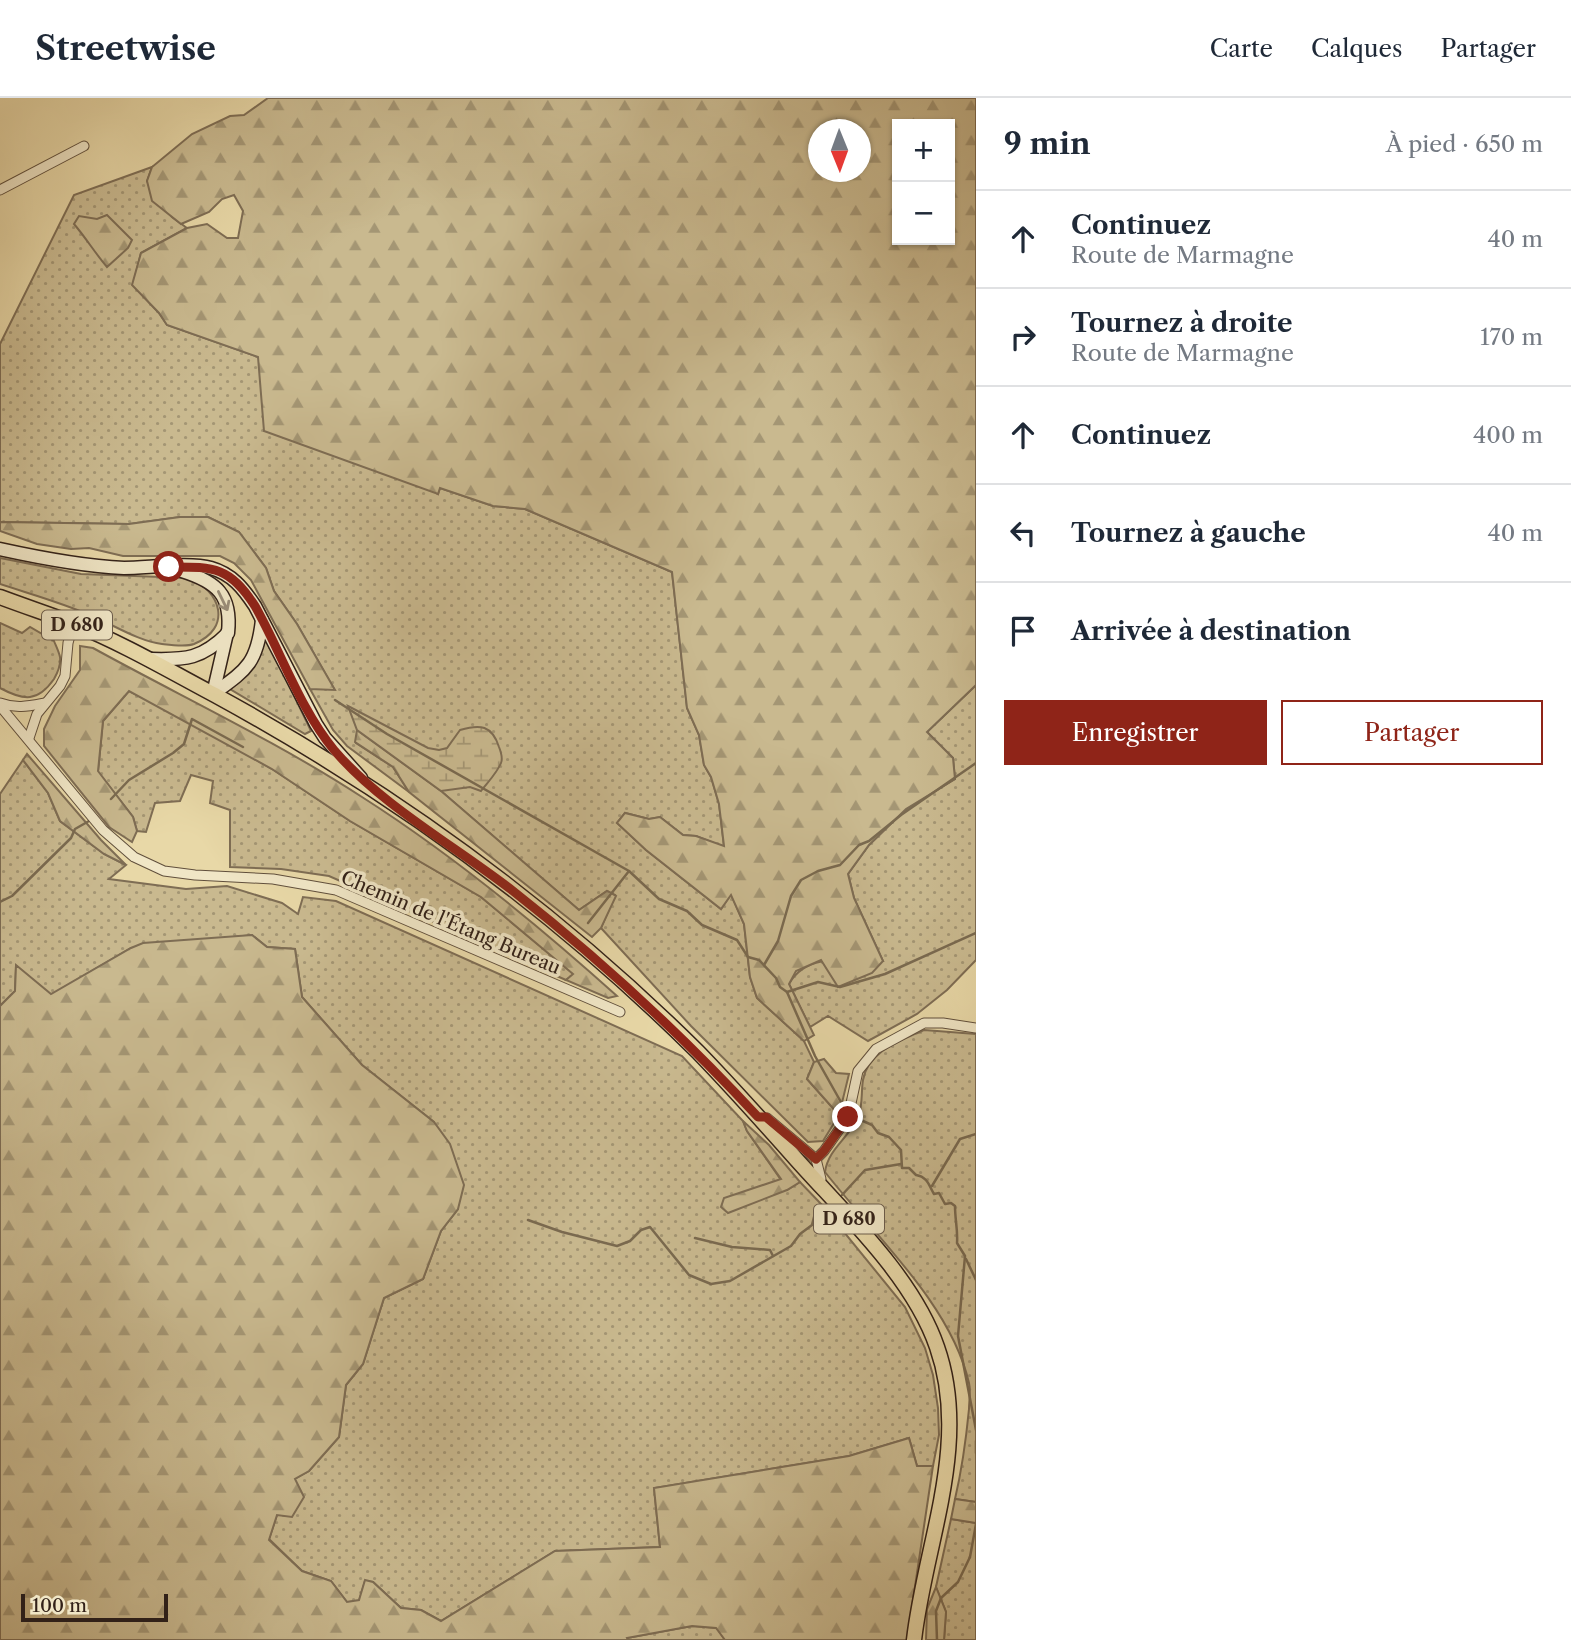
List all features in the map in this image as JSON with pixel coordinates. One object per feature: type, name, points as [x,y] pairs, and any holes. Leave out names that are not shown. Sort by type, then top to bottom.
[{"type":"main road","points":[[0,549],[83,565],[125,568],[209,567],[230,576],[244,590],[262,618],[325,738],[367,785]]},
{"type":"main road","points":[[169,567],[205,579],[224,597],[229,610],[228,633],[213,694]]},
{"type":"main road","name":"D 680","points":[[0,597],[73,624],[151,659],[367,785],[477,863],[572,937],[699,1053],[819,1184],[899,1276],[923,1314],[946,1380],[950,1415],[948,1455],[920,1594],[914,1640]]},
{"type":"main road","points":[[213,694],[250,665],[256,652],[262,618]]},
{"type":"main road","points":[[151,659],[186,659],[201,655],[228,633]]},
{"type":"street","points":[[0,190],[84,146]]},
{"type":"street","points":[[29,738],[37,714],[65,676],[73,624]]},
{"type":"street","name":"Chemin de l'Étang Bureau","points":[[0,704],[24,707],[45,703]]},
{"type":"street","name":"Chemin de l'Étang Bureau","points":[[0,704],[103,830],[134,857],[164,871],[273,879],[336,890],[620,1012]]},
{"type":"street","points":[[816,1159],[848,1117],[858,1071],[876,1049],[925,1023],[976,1028]]},
{"type":"street","points":[[758,1117],[766,1117],[816,1159],[821,1179],[819,1184]]},
{"type":"green space","points":[[268,98],[976,98],[976,685],[927,732],[953,758],[955,779],[906,809],[869,845],[848,874],[854,898],[883,961],[872,973],[838,987],[821,960],[796,971],[789,984],[814,1035],[804,1041],[757,998],[750,977],[744,924],[731,895],[721,909],[646,850],[617,823],[625,813],[649,819],[660,817],[683,835],[696,836],[724,846],[719,804],[711,777],[704,765],[699,735],[687,708],[672,572],[525,509],[493,506],[440,488],[438,494],[264,431],[258,357],[167,325],[132,285],[141,253],[187,228],[207,224],[227,238],[238,238],[243,211],[234,195],[222,199],[209,212],[181,224],[152,201],[147,181],[152,167],[192,134],[230,116],[244,115]]},
{"type":"green space","points":[[152,167],[147,181],[172,217],[187,228],[141,253],[133,285],[167,325],[258,357],[438,494],[440,488],[493,506],[525,509],[672,572],[687,708],[699,735],[704,765],[711,777],[719,804],[724,847],[696,836],[683,835],[660,817],[649,819],[625,813],[617,823],[646,850],[721,909],[731,894],[744,924],[750,977],[757,998],[804,1041],[814,1062],[807,1079],[839,1115],[823,1141],[808,1142],[691,1026],[601,928],[615,895],[607,891],[579,910],[441,791],[358,731],[356,743],[393,767],[409,792],[347,746],[333,730],[310,689],[334,689],[297,624],[274,591],[266,568],[239,532],[208,517],[180,517],[129,524],[0,522],[0,344],[74,195]]},
{"type":"green space","points":[[107,215],[132,240],[128,248],[107,267],[74,224],[79,216],[97,219]]},
{"type":"green space","points":[[180,517],[208,517],[239,532],[266,568],[274,591],[297,624],[335,690],[310,689],[251,580],[234,563],[220,556],[123,556],[89,548],[71,549],[37,544],[0,531],[0,522],[129,524]]},
{"type":"green space","points":[[0,558],[81,574],[188,578],[208,591],[215,600],[218,619],[214,629],[194,644],[178,646],[153,642],[70,607],[0,584]]},
{"type":"green space","points":[[0,623],[22,633],[30,627],[54,641],[60,657],[59,668],[54,679],[42,692],[23,697],[0,688]]},
{"type":"green space","points":[[266,637],[311,731],[305,734],[230,689],[253,666]]},
{"type":"green space","points":[[80,646],[93,648],[229,720],[296,757],[396,819],[494,891],[617,996],[608,998],[566,980],[573,974],[481,897],[350,821],[272,769],[129,691],[103,721],[98,771],[133,817],[137,831],[132,842],[109,827],[44,746],[44,729],[55,706],[80,670]]},
{"type":"green space","points":[[976,685],[976,960],[947,990],[917,1014],[868,1041],[828,1016],[810,1027],[789,984],[807,966],[818,962],[883,961],[854,898],[848,874],[869,845],[906,809],[955,779],[953,758],[927,732]]},
{"type":"green space","points":[[129,691],[191,722],[272,769],[350,821],[481,897],[574,974],[566,980],[329,876],[281,869],[230,867],[230,810],[210,803],[213,781],[191,775],[180,801],[155,803],[146,832],[137,831],[133,817],[98,772],[103,721]]},
{"type":"green space","points":[[348,706],[428,748],[439,750],[447,748],[460,730],[484,728],[493,734],[496,740],[502,755],[501,763],[481,791],[470,787],[441,791],[357,730]]},
{"type":"green space","points":[[357,730],[441,791],[579,910],[607,891],[616,896],[601,928],[592,937],[409,792],[393,767],[355,742]]},
{"type":"green space","points":[[27,754],[126,865],[104,854],[60,821],[48,793],[23,760]]},
{"type":"green space","points":[[23,760],[48,793],[60,821],[104,854],[126,865],[109,879],[186,889],[227,886],[282,903],[298,914],[303,897],[336,901],[682,1056],[743,1121],[781,1180],[755,1189],[787,1190],[800,1182],[905,1307],[925,1348],[933,1375],[939,1435],[933,1466],[917,1466],[909,1438],[849,1456],[654,1488],[660,1547],[555,1551],[441,1621],[421,1610],[401,1608],[373,1582],[365,1581],[359,1601],[347,1602],[331,1581],[302,1571],[269,1539],[277,1515],[294,1479],[309,1471],[339,1437],[346,1385],[363,1364],[384,1298],[423,1279],[441,1231],[458,1209],[434,1122],[362,1065],[302,997],[295,949],[267,947],[252,935],[131,948],[51,995],[16,966],[15,991],[0,1006],[0,794]]},
{"type":"green space","points":[[252,935],[267,947],[295,949],[302,997],[362,1065],[434,1122],[450,1144],[464,1185],[458,1209],[441,1231],[423,1279],[384,1298],[363,1364],[346,1385],[339,1437],[309,1471],[295,1479],[304,1497],[292,1517],[277,1515],[269,1540],[302,1571],[331,1581],[347,1602],[359,1600],[365,1580],[373,1582],[401,1608],[421,1610],[441,1621],[555,1551],[660,1547],[654,1488],[849,1456],[909,1438],[917,1466],[933,1466],[907,1640],[725,1640],[716,1628],[692,1626],[627,1638],[628,1640],[0,1640],[0,1006],[15,991],[16,965],[51,994],[143,943]]},
{"type":"green space","points":[[924,1030],[976,1034],[976,1502],[955,1499],[970,1393],[960,1354],[946,1326],[909,1272],[825,1172],[834,1150],[860,1113],[863,1080],[871,1062],[886,1048]]},
{"type":"green space","points":[[824,1059],[836,1073],[849,1074],[839,1115],[807,1079],[814,1062]]},
{"type":"green space","points":[[743,1121],[769,1145],[800,1182],[787,1190],[728,1213],[721,1207],[724,1198],[781,1179],[747,1131]]},
{"type":"green space","points":[[955,1499],[976,1502],[976,1523],[951,1519]]},
{"type":"green space","points":[[951,1519],[976,1523],[976,1640],[944,1640],[946,1612],[936,1587]]},
{"type":"green space","points":[[936,1587],[946,1612],[944,1640],[926,1640],[927,1609]]},
{"type":"green space","points":[[692,1626],[717,1628],[725,1640],[627,1638]]},
{"type":"waterway","points":[[335,700],[387,734],[629,871],[659,899],[687,911],[702,925],[737,940],[748,957],[759,960],[787,992],[815,1056],[846,1111]]},
{"type":"waterway","points":[[111,799],[129,780],[184,744],[192,719],[243,747]]},
{"type":"waterway","points":[[764,965],[778,941],[791,896],[801,880],[818,871],[840,865],[859,845],[869,841],[901,815],[976,763]]},
{"type":"waterway","points":[[0,902],[12,896],[71,838],[75,829],[89,821]]},
{"type":"waterway","points":[[588,923],[629,871]]},
{"type":"waterway","points":[[787,992],[818,982],[840,987],[885,974],[976,933]]},
{"type":"waterway","points":[[854,1117],[889,1137],[901,1150],[902,1168],[909,1168],[928,1182],[934,1194],[939,1193],[945,1204],[951,1203],[955,1206],[957,1243],[965,1256],[958,1336],[976,1430]]},
{"type":"waterway","points":[[932,1186],[960,1139],[976,1134]]},
{"type":"waterway","points":[[842,1195],[865,1170],[901,1164]]},
{"type":"waterway","points":[[528,1220],[617,1246],[630,1241],[641,1230],[650,1227],[689,1275],[711,1284],[730,1281],[791,1246],[800,1234],[812,1225],[814,1217],[827,1208]]},
{"type":"waterway","points":[[695,1238],[732,1247],[770,1250],[773,1256]]},
{"type":"waterway","points":[[966,1259],[976,1280]]},
{"type":"waterway","points":[[976,1441],[976,1453]]},
{"type":"waterway","points":[[937,1640],[936,1611],[941,1598],[958,1582],[970,1557],[976,1524]]},
{"type":"route","points":[[169,567],[209,567],[230,576],[255,606],[325,738],[367,785],[477,863],[572,937],[699,1053],[758,1117],[766,1117],[816,1159],[848,1117]]}]
